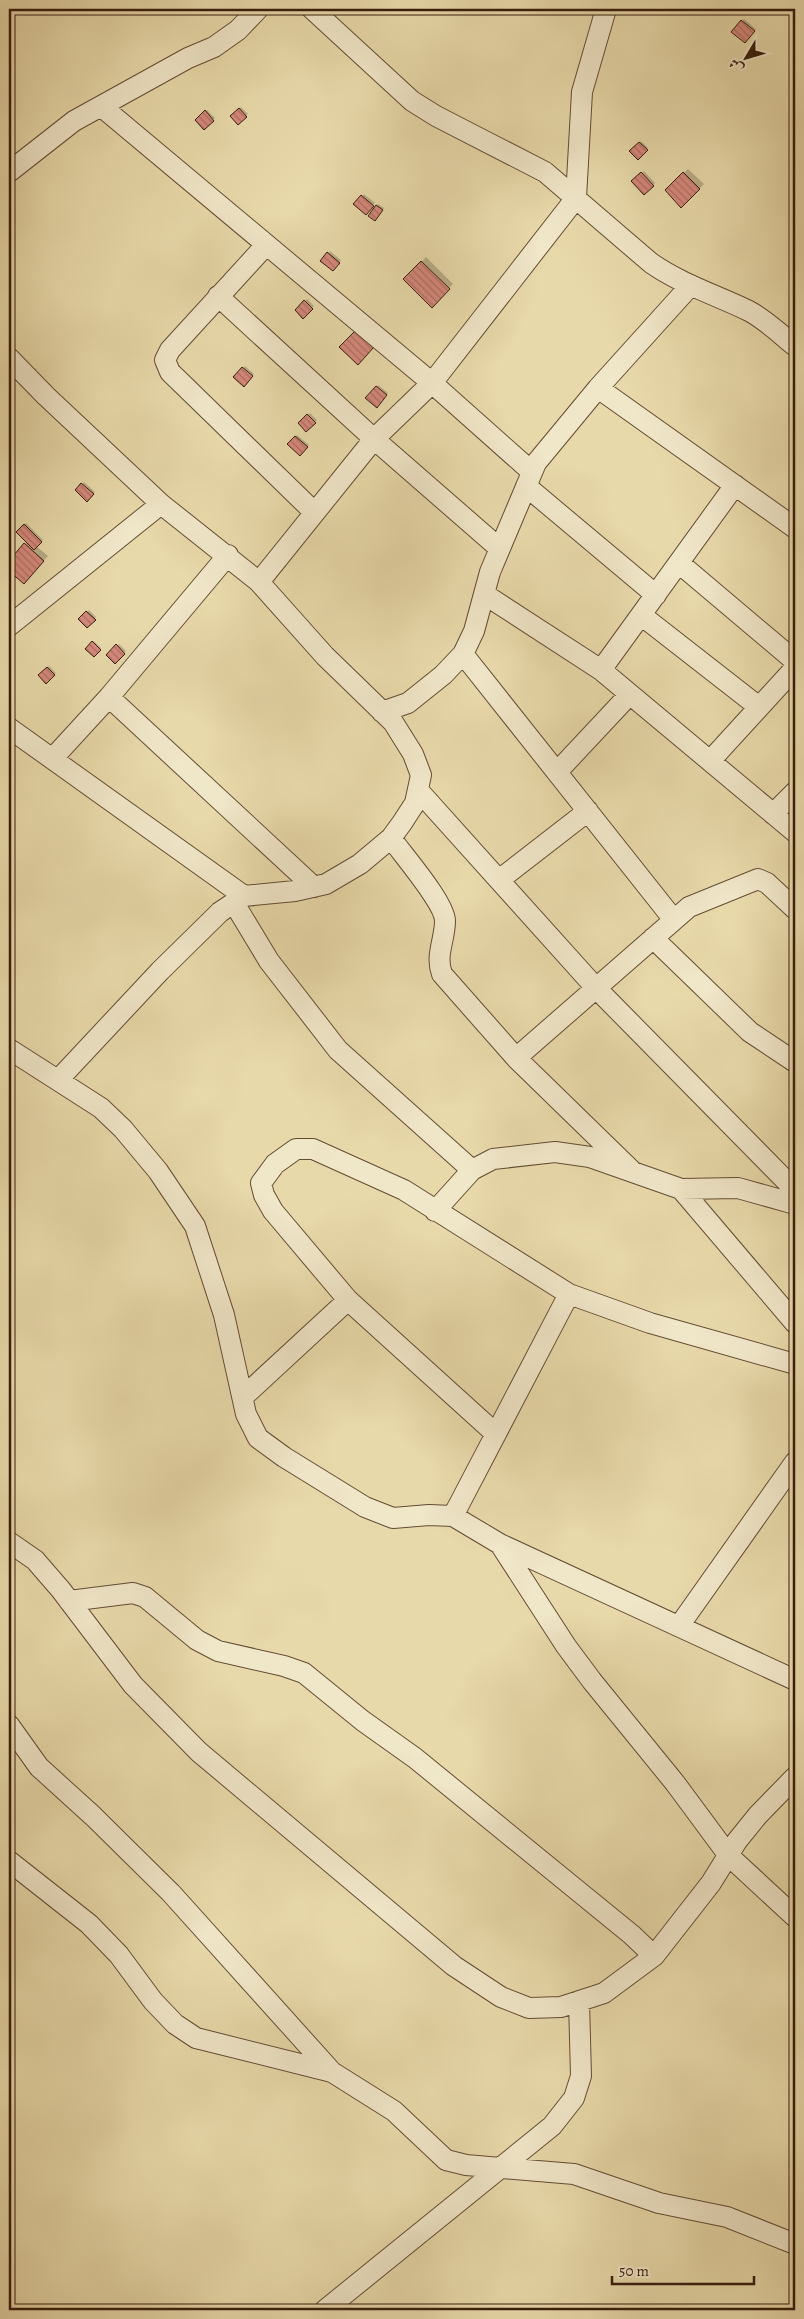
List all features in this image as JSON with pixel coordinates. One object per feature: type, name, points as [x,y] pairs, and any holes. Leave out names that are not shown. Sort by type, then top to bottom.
[{"type":"street","points":[[9,172],[74,121],[188,58],[214,47],[238,30],[258,9]]},
{"type":"street","points":[[312,9],[412,101],[436,116],[545,172],[651,263],[668,275],[750,312],[766,322],[795,346]]},
{"type":"street","points":[[259,582],[374,440],[432,383],[576,198],[582,92],[606,9]]},
{"type":"street","points":[[102,107],[432,383],[529,479],[656,595]]},
{"type":"street","points":[[266,245],[170,350],[165,360],[170,372],[314,512]]},
{"type":"street","points":[[382,712],[408,703],[443,675],[463,654],[474,631],[499,548],[536,463],[598,388],[691,285]]},
{"type":"street","points":[[218,296],[374,440],[499,548]]},
{"type":"street","points":[[9,358],[46,396],[161,504],[228,555],[259,582],[325,656],[392,722],[413,754],[421,775],[415,803],[391,838],[360,864],[326,884],[295,891],[239,899],[198,932],[58,1080]]},
{"type":"street","points":[[598,388],[795,527]]},
{"type":"street","points":[[601,670],[735,485]]},
{"type":"street","points":[[9,626],[161,504]]},
{"type":"street","points":[[53,758],[108,697],[228,555]]},
{"type":"street","points":[[679,563],[795,661]]},
{"type":"street","points":[[484,594],[601,670],[795,832]]},
{"type":"street","points":[[641,615],[760,706]]},
{"type":"street","points":[[463,654],[674,920]]},
{"type":"street","points":[[710,761],[795,668]]},
{"type":"street","points":[[557,772],[630,694]]},
{"type":"street","points":[[108,697],[314,886]]},
{"type":"street","points":[[9,728],[53,758],[239,899],[269,960],[338,1050],[472,1170]]},
{"type":"street","points":[[418,790],[596,988],[795,1190]]},
{"type":"street","points":[[773,814],[795,792]]},
{"type":"street","points":[[499,880],[588,811]]},
{"type":"street","points":[[391,838],[439,902],[445,920],[438,964],[442,974],[516,1058],[631,1170]]},
{"type":"street","points":[[516,1058],[689,907],[758,879],[767,883],[795,908]]},
{"type":"street","points":[[653,938],[750,1032],[795,1062]]},
{"type":"street","points":[[9,1049],[100,1108],[123,1129],[158,1171],[195,1226],[224,1315],[252,1430],[264,1444],[365,1506],[393,1518],[429,1515],[453,1516],[500,1544],[795,1680]]},
{"type":"street","points":[[496,1434],[348,1300],[273,1211],[264,1195],[261,1184],[275,1164],[296,1149],[313,1150],[404,1190],[569,1294],[650,1323],[795,1364]]},
{"type":"street","points":[[435,1211],[472,1170],[493,1159],[555,1152],[590,1157],[681,1189],[738,1188],[795,1204]]},
{"type":"street","points":[[681,1189],[795,1323]]},
{"type":"street","points":[[453,1516],[569,1294]]},
{"type":"street","points":[[243,1397],[348,1300]]},
{"type":"street","points":[[679,1626],[795,1462]]},
{"type":"street","points":[[9,1542],[35,1560],[133,1685],[199,1752],[454,1966],[501,1997],[529,2008],[560,2007],[604,1993],[654,1956],[711,1883],[737,1841],[758,1815],[795,1777]]},
{"type":"street","points":[[500,1544],[566,1646],[675,1783],[729,1856],[795,1917]]},
{"type":"street","points":[[69,1601],[133,1593],[146,1597],[197,1640],[218,1651],[284,1666],[304,1673],[362,1721],[414,1758],[617,1923],[654,1956]]},
{"type":"street","points":[[9,1725],[39,1767],[93,1816],[171,1892],[332,2072],[394,2111],[446,2160],[466,2165],[499,2169],[574,2174],[659,2203],[727,2218],[795,2244]]},
{"type":"street","points":[[9,1861],[89,1924],[119,1955],[175,2024],[196,2038],[332,2072]]},
{"type":"street","points":[[325,2310],[552,2126],[574,2098],[581,2076],[579,2001]]},
{"type":"building","points":[[741,20],[755,31],[745,43],[731,32]]},
{"type":"building","points":[[239,108],[247,117],[238,125],[230,116]]},
{"type":"building","points":[[205,110],[214,121],[204,130],[195,120]]},
{"type":"building","points":[[639,142],[648,150],[638,160],[629,151]]},
{"type":"building","points":[[641,172],[654,186],[644,195],[631,181]]},
{"type":"building","points":[[683,172],[700,189],[681,208],[665,190]]},
{"type":"building","points":[[361,195],[374,206],[366,215],[353,204]]},
{"type":"building","points":[[376,205],[383,210],[375,221],[368,216]]},
{"type":"building","points":[[327,252],[340,263],[333,271],[320,261]]},
{"type":"building","points":[[421,261],[450,289],[432,308],[403,279]]},
{"type":"building","points":[[304,300],[313,309],[303,319],[295,310]]},
{"type":"building","points":[[356,330],[374,347],[358,365],[339,347]]},
{"type":"building","points":[[242,367],[253,376],[244,387],[233,377]]},
{"type":"building","points":[[376,386],[387,395],[377,408],[365,398]]},
{"type":"building","points":[[307,414],[316,423],[306,432],[298,423]]},
{"type":"building","points":[[295,436],[308,447],[300,456],[287,444]]},
{"type":"building","points":[[81,483],[94,494],[87,502],[75,490]]},
{"type":"building","points":[[24,524],[42,542],[34,550],[16,532]]},
{"type":"building","points":[[24,543],[44,561],[24,584],[9,571],[9,561]]},
{"type":"building","points":[[86,611],[96,620],[87,628],[78,619]]},
{"type":"building","points":[[92,641],[101,650],[94,657],[85,649]]},
{"type":"building","points":[[116,644],[125,654],[115,664],[106,655]]},
{"type":"building","points":[[47,667],[55,675],[46,684],[38,675]]}]
